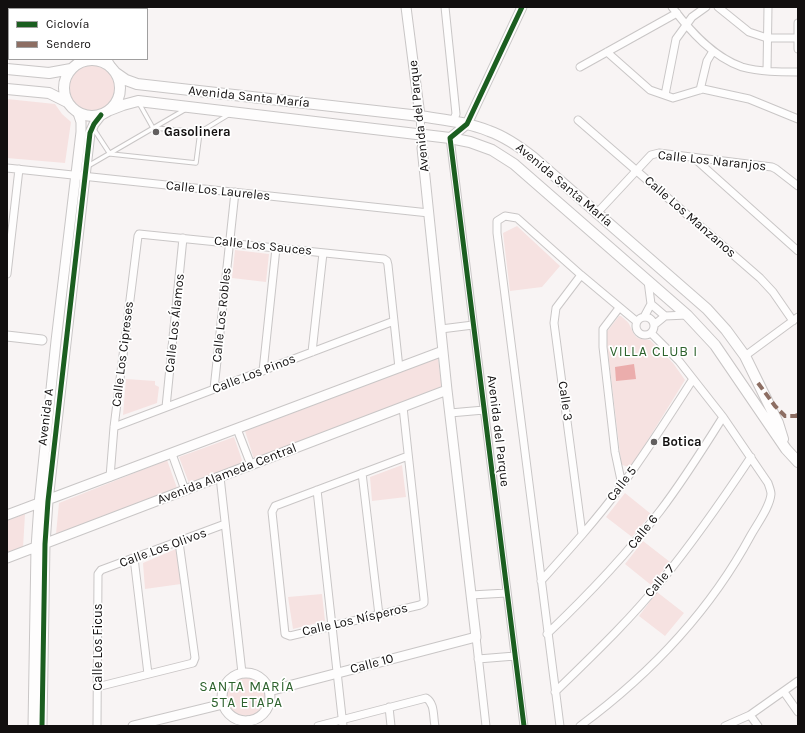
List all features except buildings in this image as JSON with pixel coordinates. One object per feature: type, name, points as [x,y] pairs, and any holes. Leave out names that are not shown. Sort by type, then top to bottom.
[{"type":"main road","points":[[7,69],[49,73],[70,69],[86,60],[95,60],[111,66],[120,81],[119,97],[115,104],[105,112],[93,116],[78,113],[67,102],[49,93],[7,89]]},
{"type":"main road","name":"Avenida Santa María","points":[[111,66],[126,80],[137,84],[453,121],[489,131],[511,141],[534,158],[707,309],[730,335],[745,356],[778,423],[786,449]]},
{"type":"main road","points":[[67,102],[64,94],[64,85],[66,76],[70,69]]},
{"type":"main road","name":"Avenida Santa María","points":[[105,112],[138,101],[450,138],[470,142],[492,150],[514,164],[687,315],[715,346],[786,449],[798,462]]},
{"type":"main road","points":[[592,232],[600,215]]},
{"type":"main road","points":[[715,346],[722,348],[727,347],[731,340],[730,335]]},
{"type":"street","name":"Avenida del Parque","points":[[406,7],[420,116],[447,390],[486,726]]},
{"type":"street","points":[[445,7],[456,114],[453,121]]},
{"type":"street","points":[[450,138],[467,124],[522,7]]},
{"type":"street","points":[[665,95],[676,39],[692,17],[706,7]]},
{"type":"street","points":[[718,7],[749,32],[767,38],[797,38]]},
{"type":"street","points":[[767,71],[768,7]]},
{"type":"street","points":[[580,67],[674,10],[713,51],[742,67],[767,71],[798,72]]},
{"type":"street","points":[[798,23],[798,49]]},
{"type":"street","points":[[700,90],[707,61],[713,51]]},
{"type":"street","points":[[607,52],[650,90],[673,98],[703,89],[749,99],[798,119]]},
{"type":"street","name":"Avenida A","points":[[42,726],[45,544],[43,503],[56,341],[82,173],[90,133],[105,112]]},
{"type":"street","name":"Avenida A","points":[[33,726],[36,548],[43,503],[82,173],[81,132],[78,113]]},
{"type":"street","name":"Calle Los Manzanos","points":[[578,120],[760,278],[795,319]]},
{"type":"street","name":"Avenida del Parque","points":[[450,138],[524,726]]},
{"type":"street","name":"Calle Los Naranjos","points":[[600,215],[651,155],[659,153],[772,167],[798,186]]},
{"type":"street","points":[[694,158],[798,250]]},
{"type":"street","name":"Calle Los Laureles","points":[[7,168],[82,173],[235,192],[429,213]]},
{"type":"street","points":[[7,274],[10,218],[19,170]]},
{"type":"street","name":"Calle Los Robles","points":[[214,389],[235,192]]},
{"type":"street","points":[[560,726],[547,634],[497,233],[497,221],[505,216],[517,218],[581,276],[636,321]]},
{"type":"street","name":"Calle Los Sauces","points":[[141,233],[384,259],[387,261],[388,265],[394,321]]},
{"type":"street","name":"Calle Los Cipreses","points":[[110,477],[114,427],[138,236],[141,233]]},
{"type":"street","name":"Calle Los Álamos","points":[[166,407],[183,238]]},
{"type":"street","points":[[262,371],[276,248]]},
{"type":"street","points":[[312,352],[323,253]]},
{"type":"street","name":"Calle 3","points":[[581,276],[556,308],[554,322],[582,534]]},
{"type":"street","points":[[648,281],[652,304],[665,316]]},
{"type":"street","points":[[651,333],[645,335],[640,334],[635,327],[636,321],[644,316],[652,304]]},
{"type":"street","points":[[619,308],[603,329],[603,347],[615,452],[622,485]]},
{"type":"street","points":[[651,333],[654,325],[665,316],[687,315]]},
{"type":"street","points":[[644,316],[650,318],[654,325]]},
{"type":"street","points":[[745,356],[795,319]]},
{"type":"street","points":[[394,321],[399,368]]},
{"type":"street","name":"Calle Los Pinos","points":[[114,427],[394,321]]},
{"type":"street","points":[[441,329],[473,325]]},
{"type":"street","points":[[580,726],[604,709],[643,674],[680,636],[713,596],[742,552],[767,506],[771,494],[768,483],[723,418],[680,361],[651,333]]},
{"type":"street","points":[[7,336],[56,341]]},
{"type":"street","points":[[7,516],[443,351]]},
{"type":"street","name":"Calle 5","points":[[541,581],[622,485],[659,432],[693,379]]},
{"type":"street","name":"Avenida Alameda Central","points":[[7,558],[447,390]]},
{"type":"street","name":"Calle Los Nísperos","points":[[317,490],[275,506],[272,512],[285,634],[290,636],[424,603],[402,407]]},
{"type":"street","points":[[450,413],[484,410]]},
{"type":"street","name":"Calle 6","points":[[547,634],[626,554],[661,510],[693,465],[723,418]]},
{"type":"street","points":[[237,429],[251,465]]},
{"type":"street","points":[[172,454],[185,490]]},
{"type":"street","points":[[343,723],[317,490],[408,456]]},
{"type":"street","name":"Calle 7","points":[[555,692],[610,638],[661,581],[708,521],[751,457]]},
{"type":"street","points":[[362,473],[379,615]]},
{"type":"street","points":[[220,477],[242,673]]},
{"type":"street","name":"Calle Los Olivos","points":[[101,570],[225,524]]},
{"type":"street","points":[[97,687],[193,663],[194,660],[179,542]]},
{"type":"street","points":[[134,558],[148,674]]},
{"type":"street","name":"Calle Los Ficus","points":[[97,726],[98,574],[101,570]]},
{"type":"street","points":[[471,595],[507,593]]},
{"type":"street","name":"Calle 10","points":[[269,691],[476,637]]},
{"type":"street","points":[[478,659],[515,656]]},
{"type":"street","points":[[242,673],[256,675],[266,684],[269,691],[270,699],[265,710],[248,723],[233,717],[223,704],[222,696],[228,681],[242,673]]},
{"type":"street","points":[[725,726],[750,715],[798,681]]},
{"type":"street","points":[[784,692],[798,712]]},
{"type":"street","points":[[318,726],[343,723],[389,707],[426,698],[432,704],[434,726]]},
{"type":"street","points":[[133,726],[223,704]]},
{"type":"street","points":[[389,707],[391,726]]},
{"type":"street","points":[[750,715],[758,726]]},
{"type":"lane","points":[[138,101],[153,128]]},
{"type":"lane","points":[[82,173],[110,154],[189,107]]},
{"type":"lane","points":[[153,128],[200,132],[233,112]]},
{"type":"lane","points":[[93,127],[110,154]]},
{"type":"lane","points":[[110,154],[196,163],[200,132]]},
{"type":"shaded area","points":[[87,65],[97,65],[105,69],[111,75],[115,83],[115,93],[111,101],[105,107],[97,111],[87,111],[79,107],[73,101],[69,93],[69,83],[73,75],[79,69]]},
{"type":"shaded area","points":[[7,99],[55,104],[62,114],[71,122],[65,163],[7,158]]},
{"type":"shaded area","points":[[517,226],[560,266],[542,287],[510,291],[503,233]]},
{"type":"shaded area","points":[[235,250],[269,254],[266,282],[232,278]]},
{"type":"shaded area","points":[[619,316],[629,323],[637,337],[650,340],[673,363],[685,380],[633,464],[629,467],[622,465],[621,462],[606,335]]},
{"type":"shaded area","points":[[438,358],[442,388],[254,459],[245,431]]},
{"type":"shaded area","points":[[634,364],[636,379],[616,381],[615,367]]},
{"type":"shaded area","points":[[126,379],[155,381],[155,385],[159,387],[157,403],[123,415]]},
{"type":"shaded area","points":[[234,437],[243,463],[189,483],[179,457]]},
{"type":"shaded area","points":[[167,460],[177,488],[56,534],[59,503]]},
{"type":"shaded area","points":[[402,465],[406,497],[372,501],[370,477]]},
{"type":"shaded area","points":[[625,493],[651,514],[632,537],[606,517]]},
{"type":"shaded area","points":[[25,514],[23,548],[7,554],[7,520]]},
{"type":"shaded area","points":[[643,541],[670,562],[651,585],[625,564]]},
{"type":"shaded area","points":[[176,549],[181,584],[145,589],[143,563]]},
{"type":"shaded area","points":[[657,592],[684,613],[665,636],[639,616]]},
{"type":"shaded area","points":[[322,594],[325,621],[293,629],[288,597]]},
{"type":"shaded area","points":[[242,678],[250,678],[260,683],[264,690],[264,704],[260,711],[250,716],[242,716],[232,711],[230,708],[227,701],[227,693],[232,683],[235,681]]},
{"type":"marked path","points":[[758,383],[775,406],[785,416],[796,416],[798,414]]},
{"type":"cycle path","points":[[522,7],[467,124],[450,138],[524,726]]},
{"type":"cycle path","points":[[42,726],[45,544],[48,501],[90,133],[94,124],[101,115]]},
{"type":"place","name":"Gasolinera","points":[[156,132]]},
{"type":"place","name":"Botica","points":[[654,442]]},
{"type":"district","name":"VILLA CLUB I","points":[[654,352]]},
{"type":"district","name":"SANTA MARÍA 5TA ETAPA","points":[[247,696]]}]
